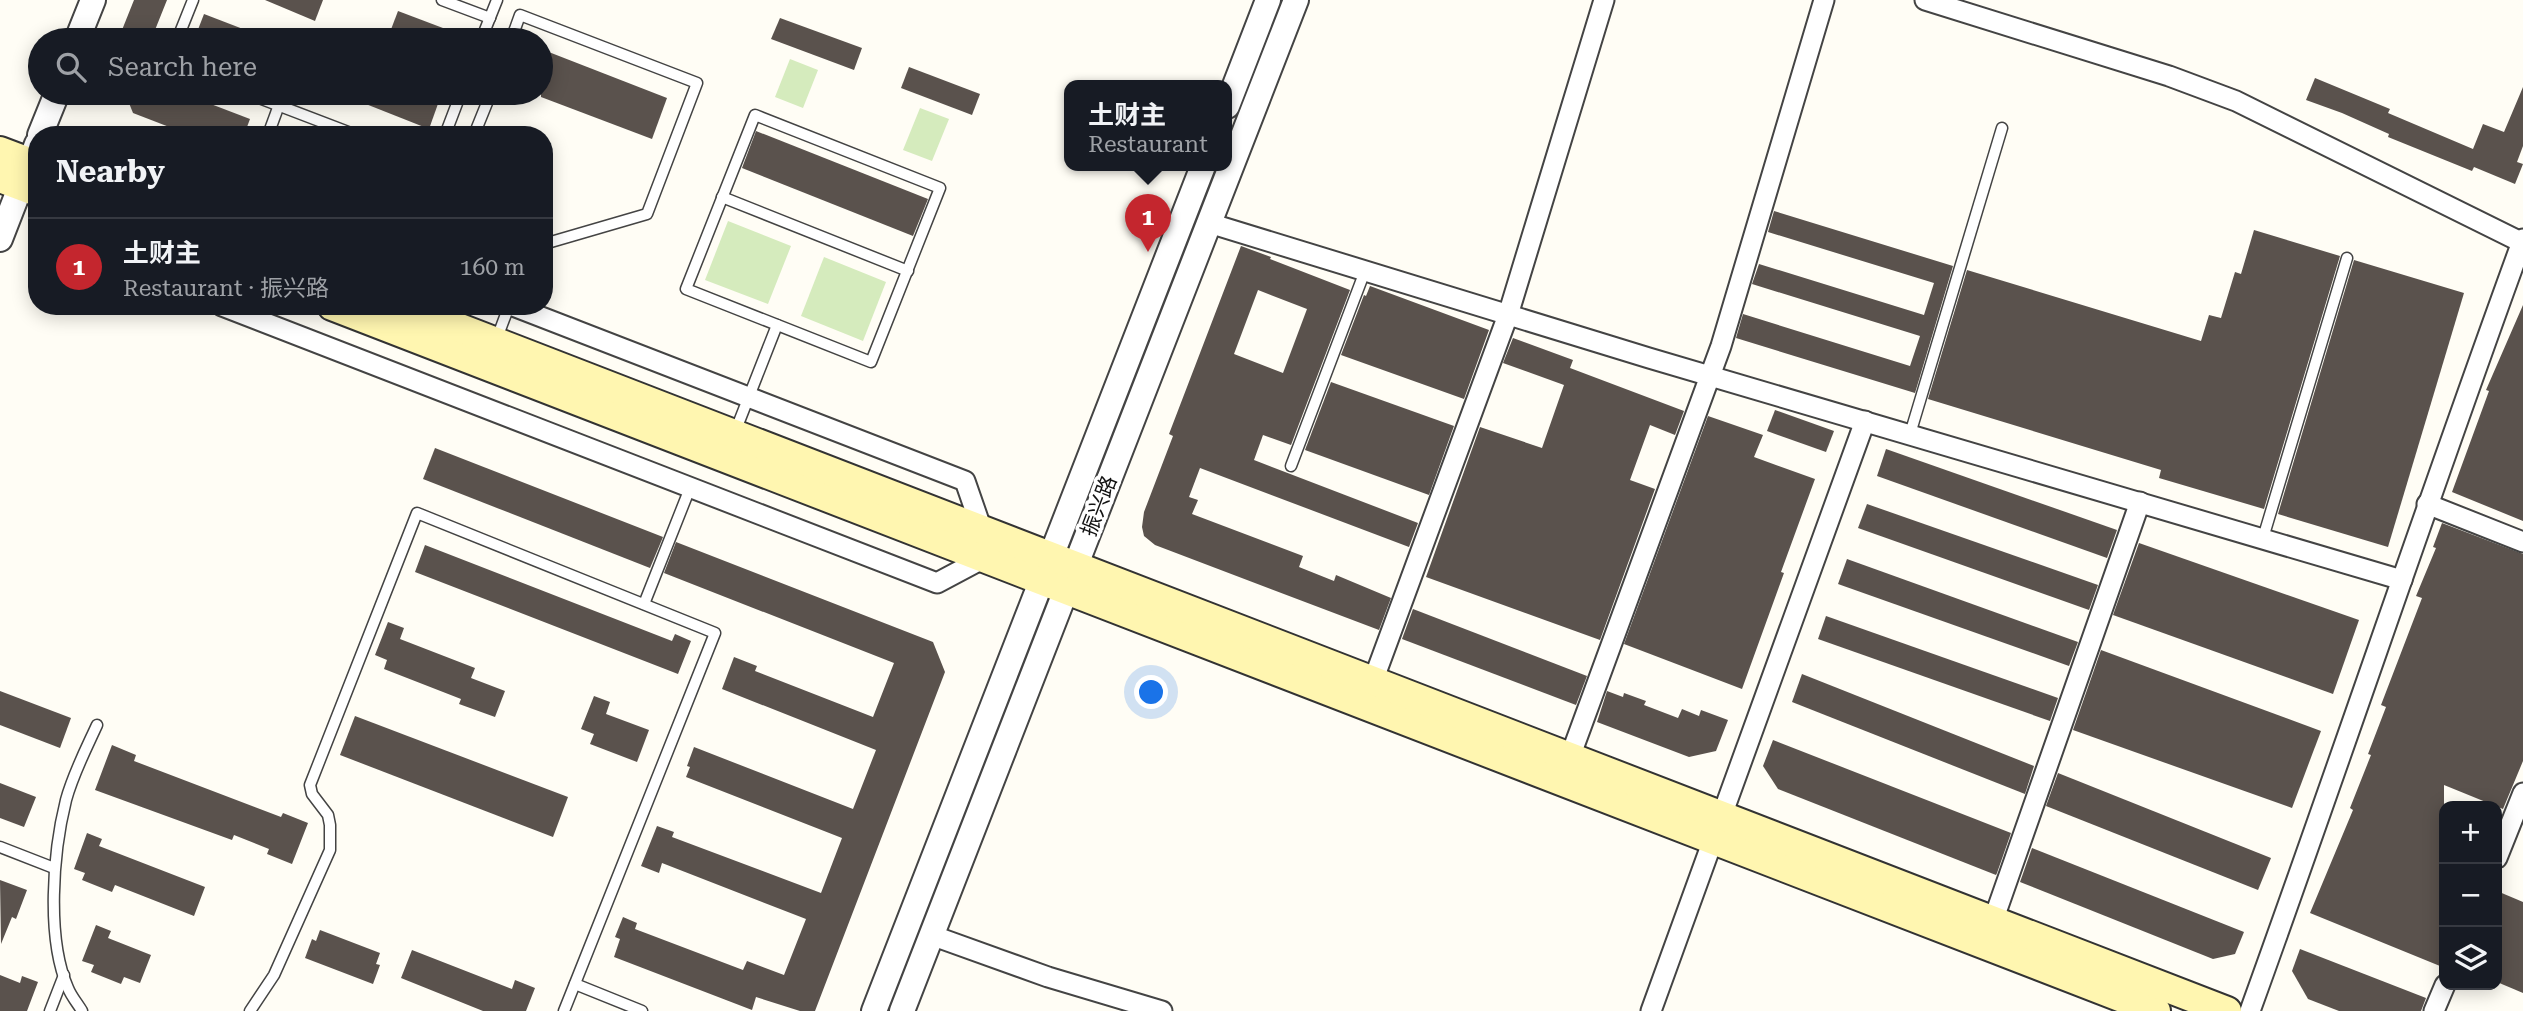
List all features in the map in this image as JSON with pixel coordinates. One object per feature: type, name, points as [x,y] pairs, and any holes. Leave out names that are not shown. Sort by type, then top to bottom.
[{"type":"main road","points":[[0,151],[27,171]]},
{"type":"main road","points":[[355,315],[984,558],[1059,573],[1373,681],[1570,757],[1718,828],[1993,921],[2227,1011]]},
{"type":"main road","points":[[426,315],[982,530],[1059,573],[1718,828],[2156,1011]]},
{"type":"street","points":[[82,28],[93,0]]},
{"type":"street","points":[[1232,93],[1268,0]]},
{"type":"street","name":"振兴路","points":[[1232,164],[1296,0]]},
{"type":"street","points":[[1373,681],[1508,314],[1604,0]]},
{"type":"street","points":[[1570,757],[1710,376],[1824,0]]},
{"type":"street","points":[[1924,0],[2169,76],[2236,101],[2523,241],[2427,504],[2336,774],[2250,1011]]},
{"type":"street","points":[[44,126],[52,105]]},
{"type":"street","points":[[0,239],[27,171]]},
{"type":"street","name":"振兴路","points":[[902,1011],[1201,171]]},
{"type":"street","name":"振兴路","points":[[874,1011],[1229,171]]},
{"type":"street","points":[[1209,223],[1710,376],[2402,580]]},
{"type":"street","points":[[245,315],[937,583],[984,558]]},
{"type":"street","points":[[535,315],[965,481],[982,530]]},
{"type":"street","points":[[1651,1011],[1865,421]]},
{"type":"street","points":[[1993,921],[2140,502]]},
{"type":"street","points":[[2427,504],[2523,542]]},
{"type":"street","points":[[2502,846],[2523,793]]},
{"type":"street","points":[[931,935],[1048,978],[1162,1011]]},
{"type":"street","points":[[2434,1011],[2443,990]]},
{"type":"lane","points":[[182,28],[193,0]]},
{"type":"lane","points":[[442,0],[490,18]]},
{"type":"lane","points":[[486,28],[497,0]]},
{"type":"lane","points":[[515,28],[520,15],[697,83],[647,214],[553,241]]},
{"type":"lane","points":[[271,126],[279,105],[333,126]]},
{"type":"lane","points":[[448,126],[456,105]]},
{"type":"lane","points":[[478,126],[486,105]]},
{"type":"lane","points":[[755,115],[940,188],[872,362],[686,289],[722,197],[755,115]]},
{"type":"lane","points":[[1910,434],[2002,128]]},
{"type":"lane","points":[[722,197],[908,271]]},
{"type":"lane","points":[[2263,538],[2347,258]]},
{"type":"lane","points":[[1291,466],[1365,271]]},
{"type":"lane","points":[[496,342],[507,315]]},
{"type":"lane","points":[[734,434],[777,325]]},
{"type":"lane","points":[[644,604],[690,488]]},
{"type":"lane","points":[[250,1011],[274,975],[330,850],[328,814],[312,794],[310,785],[417,513],[715,633],[564,1011]]},
{"type":"lane","points":[[82,1011],[68,988],[64,975],[58,943],[54,868],[66,798],[97,725]]},
{"type":"lane","points":[[0,847],[54,868]]},
{"type":"lane","points":[[50,1011],[64,975]]},
{"type":"lane","points":[[575,984],[642,1011]]},
{"type":"green space","points":[[790,59],[818,70],[803,108],[775,97]]},
{"type":"green space","points":[[920,108],[949,119],[932,161],[903,150]]},
{"type":"green space","points":[[728,221],[791,246],[768,304],[705,280]]},
{"type":"green space","points":[[824,257],[886,282],[863,341],[801,316]]},
{"type":"building","points":[[134,0],[167,0],[156,28],[123,28]]},
{"type":"building","points":[[265,0],[323,0],[315,21]]},
{"type":"building","points":[[398,11],[443,28],[392,28]]},
{"type":"building","points":[[204,14],[240,28],[199,28]]},
{"type":"building","points":[[780,18],[862,48],[854,70],[771,39]]},
{"type":"building","points":[[553,54],[667,98],[652,139],[553,102]]},
{"type":"building","points":[[909,67],[980,94],[972,115],[901,88]]},
{"type":"building","points":[[2315,78],[2390,109],[2388,113],[2473,149],[2483,124],[2504,132],[2523,87],[2523,146],[2517,162],[2523,164],[2515,184],[2474,167],[2472,171],[2388,137],[2389,134],[2342,113],[2306,100]]},
{"type":"building","points":[[130,105],[213,105],[250,119],[247,126],[167,126],[133,113]]},
{"type":"building","points":[[368,105],[438,105],[430,126],[421,126]]},
{"type":"building","points":[[756,131],[928,199],[913,236],[742,168]]},
{"type":"building","points":[[1774,211],[1953,266],[1915,393],[1736,338],[1743,314],[1910,366],[1920,336],[1752,284],[1759,264],[1924,315],[1934,283],[1768,232]]},
{"type":"building","points":[[2254,230],[2340,256],[2264,509],[2159,478],[2161,470],[1928,399],[1967,270],[2201,341],[2209,315],[2221,318],[2235,272],[2241,274]]},
{"type":"building","points":[[1241,246],[1350,290],[1291,445],[1263,435],[1254,460],[1418,523],[1409,547],[1200,468],[1189,497],[1198,500],[1192,514],[1303,556],[1299,567],[1334,581],[1336,575],[1391,598],[1379,630],[1155,545],[1144,536],[1144,512],[1173,436],[1169,434]],"holes":[[[1258,290],[1307,309],[1283,373],[1234,354]]]},
{"type":"building","points":[[2354,260],[2464,293],[2388,547],[2278,514]]},
{"type":"building","points":[[1370,286],[1489,330],[1464,399],[1341,355]]},
{"type":"building","points":[[2523,305],[2523,521],[2452,492],[2489,391],[2486,390]]},
{"type":"building","points":[[1513,338],[1573,360],[1570,368],[1684,411],[1675,435],[1650,425],[1630,480],[1655,489],[1600,640],[1426,577],[1480,427],[1542,448],[1564,385],[1503,363]]},
{"type":"building","points":[[1331,382],[1454,426],[1429,495],[1305,450]]},
{"type":"building","points":[[1775,410],[1834,431],[1826,452],[1767,431]]},
{"type":"building","points":[[1708,416],[1763,435],[1754,457],[1815,479],[1742,689],[1624,644]]},
{"type":"building","points":[[435,448],[663,537],[650,568],[423,479]]},
{"type":"building","points":[[1886,449],[2117,530],[2107,558],[1877,476]]},
{"type":"building","points":[[1867,504],[2098,585],[2089,610],[1858,528]]},
{"type":"building","points":[[2442,523],[2523,554],[2523,761],[2503,809],[2502,801],[2483,801],[2444,785],[2444,801],[2439,801],[2439,966],[2310,913],[2353,810],[2350,808],[2386,707],[2381,705],[2422,598],[2416,596],[2436,548],[2433,547]]},
{"type":"building","points":[[676,542],[933,642],[945,672],[815,1011],[800,1011],[756,997],[752,1010],[614,957],[620,939],[615,937],[623,917],[637,923],[635,929],[743,970],[747,961],[784,975],[806,919],[662,863],[659,873],[641,866],[657,826],[674,832],[672,837],[821,893],[842,838],[686,777],[690,767],[687,766],[694,747],[853,809],[876,750],[722,689],[734,657],[757,666],[755,671],[873,717],[894,663],[664,573]]},
{"type":"building","points":[[2139,543],[2359,620],[2333,694],[2113,615]]},
{"type":"building","points":[[425,545],[672,641],[675,634],[691,641],[678,674],[415,572]]},
{"type":"building","points":[[1847,559],[2078,642],[2069,666],[1838,584]]},
{"type":"building","points":[[1413,609],[1587,676],[1576,705],[1402,639]]},
{"type":"building","points":[[1826,616],[2058,698],[2050,721],[1818,639]]},
{"type":"building","points":[[388,622],[404,628],[400,639],[475,668],[471,678],[505,691],[495,717],[459,704],[461,699],[384,669],[387,660],[375,655]]},
{"type":"building","points":[[2101,650],[2321,731],[2292,808],[2073,730]]},
{"type":"building","points":[[1802,674],[2034,766],[2025,794],[1792,702]]},
{"type":"building","points":[[0,691],[71,718],[60,748],[0,725]]},
{"type":"building","points":[[1607,691],[1623,697],[1624,693],[1646,701],[1644,705],[1678,718],[1682,709],[1699,716],[1701,710],[1728,720],[1716,751],[1689,757],[1597,722]]},
{"type":"building","points":[[594,696],[610,702],[606,714],[649,730],[637,762],[590,744],[594,734],[581,729]]},
{"type":"building","points":[[355,716],[568,797],[553,837],[340,755]]},
{"type":"building","points":[[1773,740],[2011,833],[1996,875],[1778,789],[1763,766]]},
{"type":"building","points":[[112,745],[136,755],[134,761],[281,817],[283,813],[308,823],[292,864],[267,854],[269,849],[234,835],[232,840],[95,790]]},
{"type":"building","points":[[2058,773],[2271,858],[2258,890],[2046,806]]},
{"type":"building","points":[[0,783],[36,797],[24,827],[0,818]]},
{"type":"building","points":[[87,833],[102,839],[99,846],[205,887],[194,916],[115,885],[112,892],[82,880],[85,873],[74,869]]},
{"type":"building","points":[[2032,848],[2244,932],[2235,954],[2213,959],[2020,882]]},
{"type":"building","points":[[0,880],[27,890],[16,919],[12,917],[1,944]]},
{"type":"building","points":[[2502,893],[2523,902],[2523,993],[2502,984]]},
{"type":"building","points":[[96,925],[111,931],[108,938],[151,955],[140,983],[124,977],[121,984],[91,972],[94,965],[82,961]]},
{"type":"building","points":[[320,930],[380,953],[376,964],[380,965],[373,984],[305,958],[312,939],[316,941]]},
{"type":"building","points":[[2300,949],[2426,998],[2421,1011],[2339,1011],[2308,999],[2292,971]]},
{"type":"building","points":[[412,950],[512,989],[515,980],[535,988],[526,1011],[483,1011],[401,978]]},
{"type":"building","points":[[0,975],[20,983],[22,976],[38,982],[27,1011],[0,1011]]},
{"type":"place","name":"土财主","points":[[1148,252]]}]
